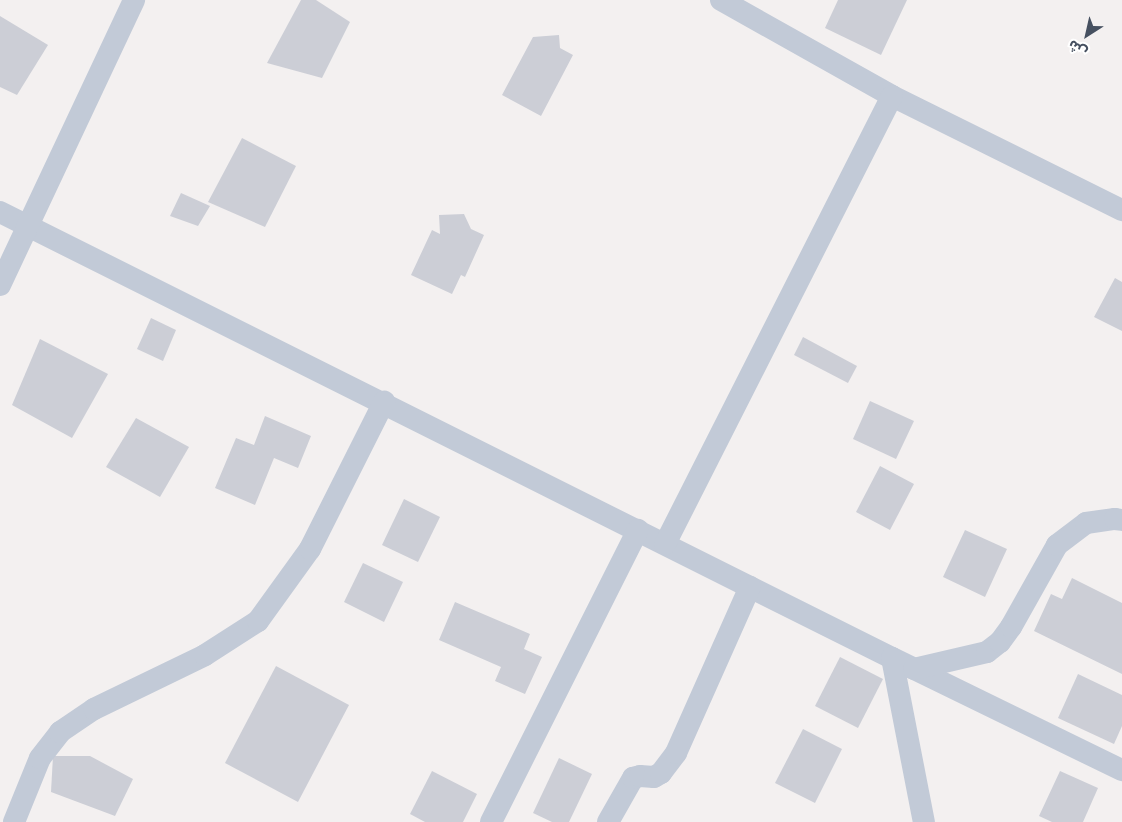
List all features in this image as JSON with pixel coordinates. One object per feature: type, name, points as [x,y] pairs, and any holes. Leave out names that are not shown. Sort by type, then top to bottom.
[{"type":"street","points":[[0,285],[134,0]]},
{"type":"street","points":[[721,0],[892,96],[1122,210]]},
{"type":"street","points":[[665,544],[892,96]]},
{"type":"street","points":[[0,212],[384,402],[914,669],[1122,770]]},
{"type":"street","points":[[14,822],[40,758],[60,732],[94,709],[205,654],[258,621],[310,549],[384,402]]},
{"type":"street","points":[[914,669],[987,652],[1000,642],[1010,627],[1056,545],[1086,523],[1115,519],[1122,520]]},
{"type":"street","points":[[492,822],[638,530]]},
{"type":"street","points":[[608,822],[633,778],[640,776],[654,777],[661,773],[671,760],[750,587]]},
{"type":"street","points":[[892,658],[924,822]]},
{"type":"building","points":[[301,0],[316,0],[350,22],[322,78],[267,63]]},
{"type":"building","points":[[838,0],[907,0],[881,55],[825,28]]},
{"type":"building","points":[[0,16],[48,45],[17,95],[0,87]]},
{"type":"building","points":[[559,35],[560,48],[573,55],[541,116],[502,95],[533,37]]},
{"type":"building","points":[[242,138],[296,166],[265,227],[208,202]]},
{"type":"building","points":[[181,193],[210,206],[198,226],[170,216]]},
{"type":"building","points":[[464,214],[471,229],[484,235],[465,277],[461,275],[452,294],[411,275],[432,230],[440,234],[439,215]]},
{"type":"building","points":[[1115,278],[1122,282],[1122,331],[1094,317]]},
{"type":"building","points":[[151,318],[176,330],[163,361],[137,349]]},
{"type":"building","points":[[803,337],[857,366],[848,383],[794,355]]},
{"type":"building","points":[[40,339],[108,374],[72,438],[12,405]]},
{"type":"building","points":[[870,401],[914,421],[896,459],[853,439]]},
{"type":"building","points":[[265,416],[311,436],[298,468],[274,458],[255,505],[215,488],[236,438],[254,445]]},
{"type":"building","points":[[136,418],[189,447],[160,497],[106,467]]},
{"type":"building","points":[[880,466],[914,484],[890,530],[856,512]]},
{"type":"building","points":[[404,499],[440,517],[418,562],[382,545]]},
{"type":"building","points":[[965,530],[1007,549],[985,597],[943,577]]},
{"type":"building","points":[[363,563],[403,582],[384,622],[344,602]]},
{"type":"building","points":[[1072,578],[1122,603],[1122,674],[1034,631],[1051,594],[1062,599]]},
{"type":"building","points":[[455,602],[530,634],[524,649],[542,657],[525,694],[495,681],[501,667],[439,640]]},
{"type":"building","points":[[840,657],[883,679],[858,728],[815,706]]},
{"type":"building","points":[[276,666],[349,705],[298,802],[225,763]]},
{"type":"building","points":[[1078,674],[1122,695],[1122,726],[1114,744],[1058,718]]},
{"type":"building","points":[[803,729],[842,749],[815,803],[775,783]]},
{"type":"building","points":[[53,756],[90,756],[133,779],[115,816],[51,792]]},
{"type":"building","points":[[559,758],[592,774],[569,822],[552,822],[533,813]]},
{"type":"building","points":[[432,771],[477,794],[463,822],[425,822],[410,814]]},
{"type":"building","points":[[1060,771],[1098,788],[1083,822],[1052,822],[1039,816]]}]
